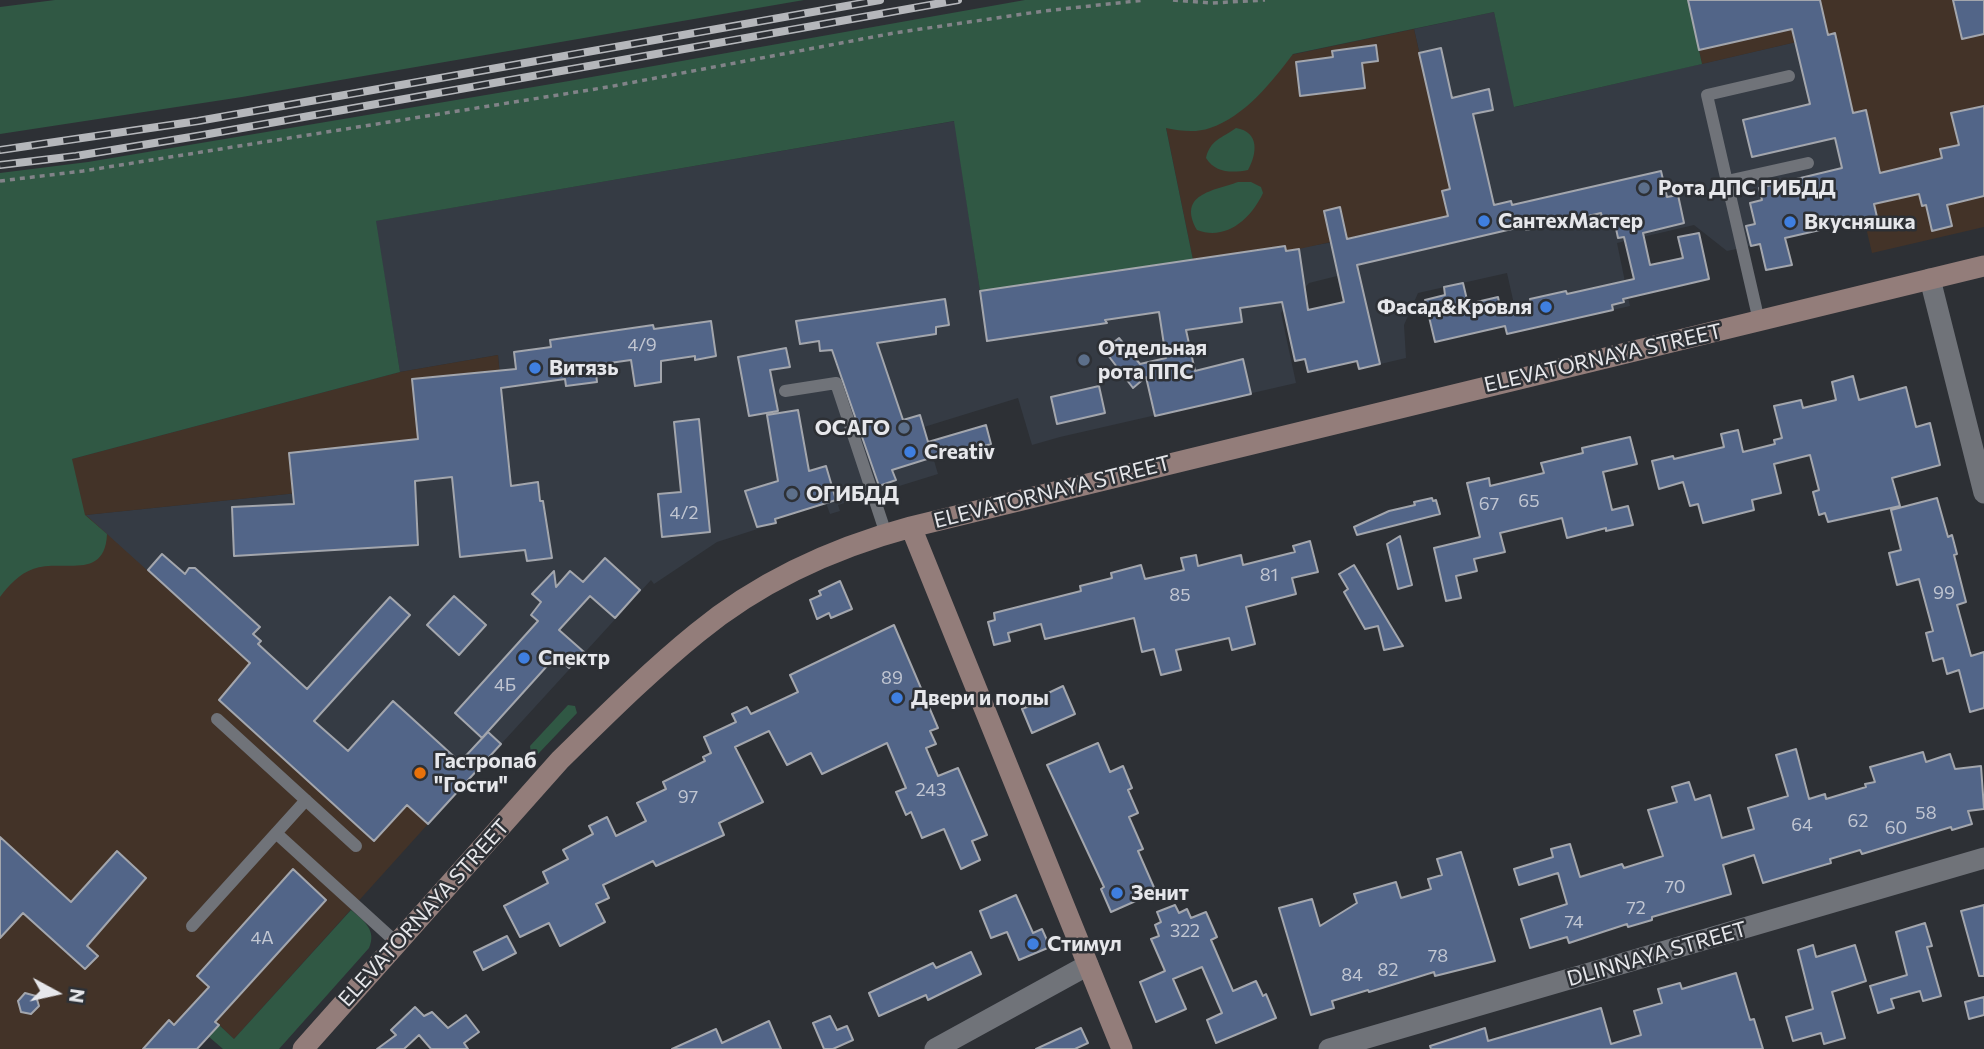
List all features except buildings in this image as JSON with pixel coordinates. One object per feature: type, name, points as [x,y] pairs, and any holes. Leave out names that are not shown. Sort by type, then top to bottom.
[{"type":"street","name":"ELEVATORNAYA STREET","points":[[303,1049],[560,760],[697,632],[753,593],[833,552],[911,527],[1984,266]]},
{"type":"street","points":[[1930,279],[1984,493]]},
{"type":"street","points":[[911,527],[1122,1049]]},
{"type":"street","name":"DLINNAYA STREET","points":[[1329,1049],[1984,858]]},
{"type":"street","points":[[934,1049],[1088,965]]},
{"type":"lane","points":[[1759,321],[1707,95],[1789,76]]},
{"type":"lane","points":[[1727,181],[1808,163]]},
{"type":"lane","points":[[785,391],[836,383],[886,534]]},
{"type":"lane","points":[[217,719],[356,846]]},
{"type":"lane","points":[[192,926],[306,800]]},
{"type":"lane","points":[[276,833],[397,943]]},
{"type":"path","points":[[0,181],[83,171],[608,87],[894,33],[1044,11],[1145,0]]},
{"type":"path","points":[[1173,0],[1212,3],[1265,0]]},
{"type":"shaded area","points":[[1688,0],[1984,0],[1984,227],[1872,253],[1864,219],[1877,216],[1835,33],[1702,64]]},
{"type":"shaded area","points":[[1494,12],[1515,107],[1835,33],[1877,217],[1786,238],[1792,265],[1766,270],[1760,244],[1727,251],[1694,225],[1617,243],[1630,306],[1520,331],[1507,273],[1418,293],[1404,325],[1406,358],[1359,369],[1337,276],[1309,283],[1281,313],[1296,383],[1032,445],[1018,398],[924,427],[938,474],[838,505],[840,511],[830,514],[826,503],[775,519],[776,523],[717,542],[654,584],[651,580],[428,824],[85,515],[509,471],[498,355],[400,372],[375,221],[955,121],[980,291],[1285,246],[1286,250],[1334,242],[1375,261],[1517,228],[1511,201],[1448,216],[1442,191],[1450,189],[1414,29]]},
{"type":"shaded area","points":[[1414,29],[1450,189],[1442,192],[1448,216],[1299,249],[1286,251],[1285,246],[1193,260],[1157,83]]},
{"type":"shaded area","points":[[498,355],[509,471],[86,515],[428,824],[234,1039],[219,1025],[197,1049],[0,1049],[0,550],[72,459],[400,372]]},
{"type":"green space","points":[[55,0],[804,0],[242,97],[0,134],[0,7]]},
{"type":"green space","points":[[1025,0],[1688,0],[1702,64],[1514,107],[1494,12],[1293,54],[1246,107],[1222,123],[1199,131],[1166,128],[1193,260],[980,291],[954,121],[376,221],[400,372],[72,459],[85,515],[107,534],[104,549],[99,558],[90,563],[44,566],[28,571],[15,580],[0,597],[0,173],[88,162],[569,81]]},
{"type":"green space","points":[[1236,128],[1244,130],[1253,139],[1254,151],[1248,170],[1230,171],[1214,167],[1206,158],[1210,147]]},
{"type":"green space","points":[[1238,182],[1251,182],[1261,187],[1263,193],[1252,211],[1227,230],[1208,233],[1197,230],[1191,209],[1195,201],[1209,192]]},
{"type":"green space","points":[[568,705],[575,706],[577,713],[538,754],[531,753],[530,746]]},
{"type":"green space","points":[[351,910],[365,922],[370,931],[369,948],[279,1049],[223,1049],[208,1036],[219,1025],[234,1039]]},
{"type":"railway","points":[[0,150],[198,121],[880,0]]},
{"type":"railway","points":[[0,165],[76,156],[203,135],[958,0]]},
{"type":"place","name":"Рота ДПС ГИБДД","points":[[1644,188]]},
{"type":"place","name":"СантехМастер","points":[[1484,221]]},
{"type":"place","name":"Вкусняшка","points":[[1790,222]]},
{"type":"place","name":"Фасад&Кровля","points":[[1546,307]]},
{"type":"place","name":"Отдельная рота ППС","points":[[1084,360]]},
{"type":"place","name":"Витязь","points":[[535,368]]},
{"type":"place","name":"ОСАГО","points":[[904,428]]},
{"type":"place","name":"Creativ","points":[[910,452]]},
{"type":"place","name":"ОГИБДД","points":[[792,494]]},
{"type":"place","name":"Спектр","points":[[524,658]]},
{"type":"place","name":"Двери и полы","points":[[897,698]]},
{"type":"place","name":"Гастропаб \"Гости\"","points":[[420,773]]},
{"type":"place","name":"Зенит","points":[[1117,893]]},
{"type":"place","name":"Стимул","points":[[1033,944]]}]
